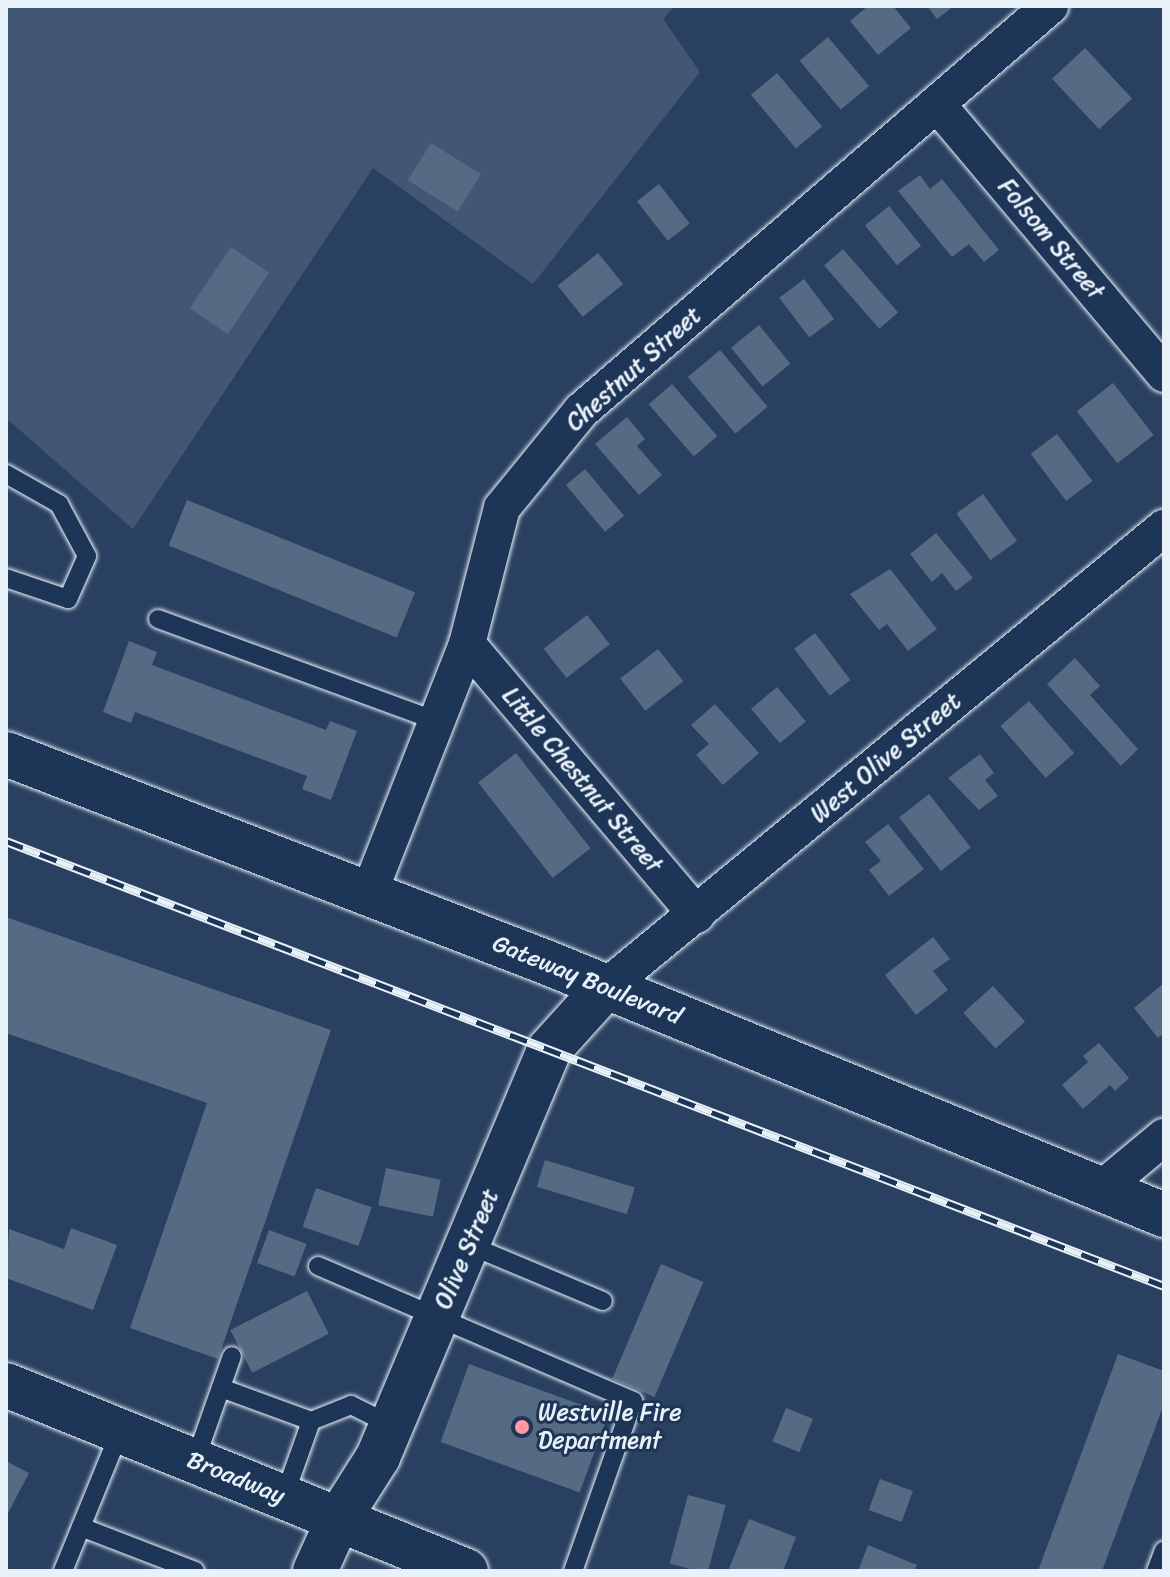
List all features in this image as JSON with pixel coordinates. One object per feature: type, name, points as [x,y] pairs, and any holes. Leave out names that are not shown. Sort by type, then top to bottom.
[{"type":"main road","name":"Gateway Boulevard","points":[[6,754],[606,987],[1164,1215]]},
{"type":"main road","name":"Olive Street","points":[[315,1571],[338,1520],[392,1426],[549,1050],[606,987]]},
{"type":"main road","name":"Broadway","points":[[6,1385],[284,1497],[446,1567]]},
{"type":"street","name":"Chestnut Street","points":[[369,893],[467,644],[502,508],[581,411],[1050,6]]},
{"type":"street","name":"Folsom Street","points":[[937,104],[1164,374]]},
{"type":"street","name":"West Olive Street","points":[[606,987],[1164,528]]},
{"type":"street","name":"Little Chestnut Street","points":[[467,644],[697,915]]},
{"type":"street","points":[[1099,1191],[1164,1137]]},
{"type":"lane","points":[[6,474],[59,504],[87,556],[68,599],[6,578]]},
{"type":"lane","points":[[158,619],[437,721]]},
{"type":"lane","points":[[469,1245],[603,1301]]},
{"type":"lane","points":[[318,1266],[440,1314],[633,1401],[573,1571]]},
{"type":"lane","points":[[195,1461],[232,1356]]},
{"type":"lane","points":[[221,1388],[311,1421],[351,1405],[392,1426]]},
{"type":"lane","points":[[284,1497],[311,1421]]},
{"type":"lane","points":[[63,1571],[120,1431]]},
{"type":"lane","points":[[81,1527],[195,1571]]},
{"type":"lane","points":[[1156,1571],[1164,1550]]},
{"type":"shaded area","points":[[6,6],[675,6],[663,19],[700,72],[533,284],[373,168],[133,529],[6,418]]},
{"type":"building","points":[[868,6],[893,6],[911,28],[878,55],[850,21]]},
{"type":"building","points":[[927,6],[954,6],[937,19]]},
{"type":"building","points":[[828,37],[869,86],[841,110],[800,61]]},
{"type":"building","points":[[1085,48],[1132,98],[1099,129],[1052,79]]},
{"type":"building","points":[[777,73],[822,127],[796,148],[751,95]]},
{"type":"building","points":[[431,143],[481,174],[458,212],[408,180]]},
{"type":"building","points":[[920,175],[930,189],[942,179],[999,250],[984,262],[969,244],[952,257],[898,191]]},
{"type":"building","points":[[659,184],[690,223],[668,241],[637,201]]},
{"type":"building","points":[[889,206],[921,246],[897,265],[865,226]]},
{"type":"building","points":[[231,247],[269,273],[228,334],[190,308]]},
{"type":"building","points":[[843,249],[898,312],[879,329],[824,265]]},
{"type":"building","points":[[598,253],[623,284],[583,317],[558,286]]},
{"type":"building","points":[[804,279],[834,319],[809,338],[779,298]]},
{"type":"building","points":[[759,325],[790,364],[762,387],[731,348]]},
{"type":"building","points":[[720,350],[768,407],[735,434],[688,377]]},
{"type":"building","points":[[1113,383],[1154,435],[1117,463],[1077,411]]},
{"type":"building","points":[[672,384],[717,436],[694,456],[649,404]]},
{"type":"building","points":[[627,417],[645,439],[637,446],[662,475],[639,495],[595,444]]},
{"type":"building","points":[[1057,434],[1093,481],[1066,501],[1031,454]]},
{"type":"building","points":[[585,469],[624,516],[605,532],[566,485]]},
{"type":"building","points":[[983,494],[1017,541],[990,560],[956,513]]},
{"type":"building","points":[[187,500],[415,592],[397,638],[169,545]]},
{"type":"building","points":[[936,533],[973,578],[956,591],[942,573],[932,582],[910,554]]},
{"type":"building","points":[[890,569],[937,629],[908,651],[887,624],[879,630],[850,594]]},
{"type":"building","points":[[587,615],[610,644],[566,678],[544,649]]},
{"type":"building","points":[[815,633],[851,680],[830,696],[794,649]]},
{"type":"building","points":[[129,641],[157,652],[152,665],[326,730],[330,721],[357,731],[331,800],[302,789],[307,776],[135,712],[131,723],[103,712]]},
{"type":"building","points":[[658,649],[683,681],[645,711],[620,679]]},
{"type":"building","points":[[1075,658],[1100,686],[1090,695],[1138,749],[1121,766],[1047,684]]},
{"type":"building","points":[[777,687],[806,721],[780,743],[751,709]]},
{"type":"building","points":[[1029,701],[1074,753],[1046,778],[1000,726]]},
{"type":"building","points":[[715,704],[759,753],[723,785],[696,755],[709,744],[691,725]]},
{"type":"building","points":[[516,753],[590,848],[553,878],[478,783]]},
{"type":"building","points":[[980,754],[994,773],[985,780],[998,796],[979,810],[948,778]]},
{"type":"building","points":[[929,794],[971,848],[941,871],[899,817]]},
{"type":"building","points":[[888,824],[924,869],[889,896],[869,870],[881,861],[865,842]]},
{"type":"building","points":[[6,917],[331,1030],[218,1359],[130,1328],[207,1103],[6,1033]]},
{"type":"building","points":[[933,937],[950,959],[933,971],[948,990],[916,1015],[885,975]]},
{"type":"building","points":[[1164,983],[1164,1033],[1158,1038],[1134,1008]]},
{"type":"building","points":[[993,986],[1025,1022],[995,1048],[963,1013]]},
{"type":"building","points":[[1099,1043],[1129,1078],[1115,1091],[1110,1085],[1083,1109],[1062,1085],[1088,1062],[1083,1056]]},
{"type":"building","points":[[545,1160],[635,1187],[627,1214],[537,1187]]},
{"type":"building","points":[[386,1168],[441,1180],[433,1217],[378,1205]]},
{"type":"building","points":[[316,1188],[372,1207],[358,1246],[303,1227]]},
{"type":"building","points":[[71,1228],[117,1245],[93,1310],[6,1278],[9,1229],[64,1249]]},
{"type":"building","points":[[269,1230],[307,1244],[295,1277],[257,1263]]},
{"type":"building","points":[[661,1264],[703,1282],[655,1397],[612,1379]]},
{"type":"building","points":[[307,1291],[329,1334],[252,1373],[230,1330]]},
{"type":"building","points":[[1118,1354],[1164,1371],[1164,1404],[1102,1571],[1038,1571]]},
{"type":"building","name":"Westville Fire Department","points":[[469,1364],[608,1415],[580,1493],[441,1442]]},
{"type":"building","points":[[786,1408],[813,1419],[799,1452],[773,1441]]},
{"type":"building","points":[[6,1461],[29,1473],[6,1517]]},
{"type":"building","points":[[880,1479],[913,1491],[902,1522],[869,1510]]},
{"type":"building","points":[[688,1495],[726,1505],[708,1571],[670,1564]]},
{"type":"building","points":[[749,1519],[796,1537],[783,1571],[728,1571]]},
{"type":"building","points":[[868,1545],[917,1565],[914,1571],[858,1571]]},
{"type":"railway","points":[[6,841],[1164,1286]]},
{"type":"place","name":"Westville Fire Department","points":[[522,1427]]}]
